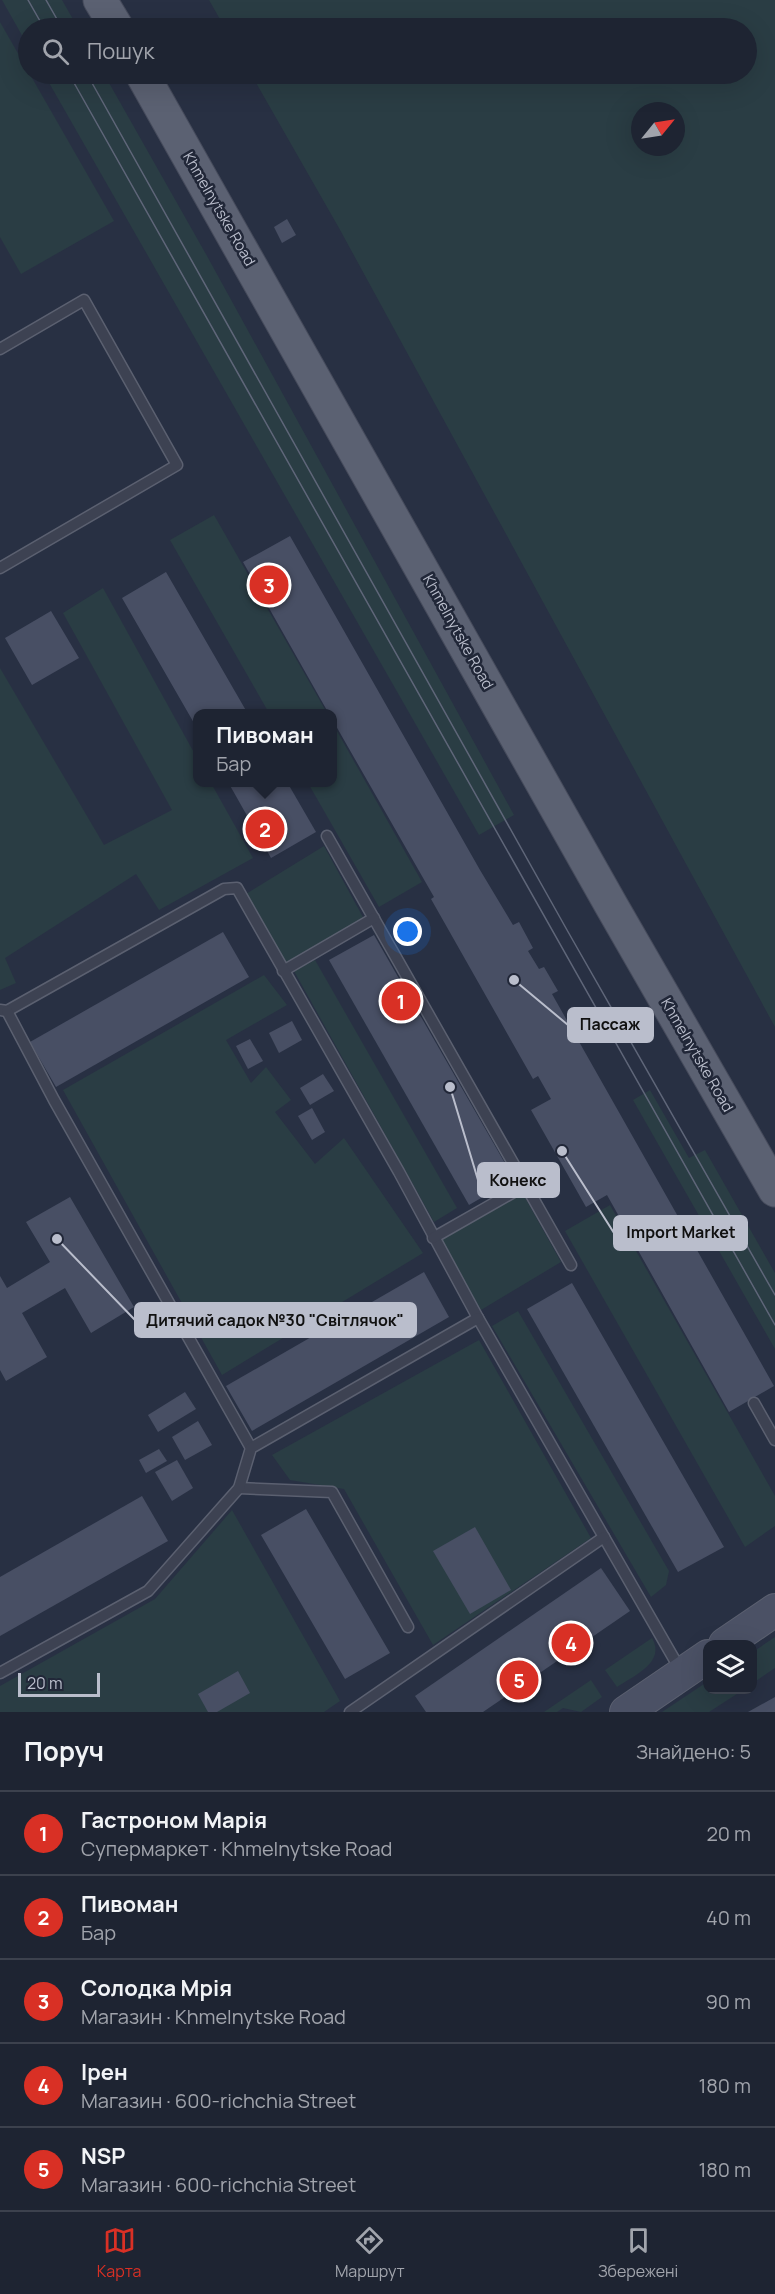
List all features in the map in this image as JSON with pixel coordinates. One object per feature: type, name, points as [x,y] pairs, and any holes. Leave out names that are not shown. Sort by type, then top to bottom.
[{"type":"main road","points":[[100,0],[111,18]]},
{"type":"main road","name":"Khmelnytske Road","points":[[148,84],[611,905],[775,1190]]},
{"type":"main road","points":[[731,1640],[775,1610]]},
{"type":"main road","points":[[626,1712],[695,1665]]},
{"type":"lane","points":[[0,349],[84,300],[177,465],[0,568]]},
{"type":"lane","points":[[327,836],[571,1264]]},
{"type":"lane","points":[[251,1449],[4,1010],[224,889],[237,888],[399,1172],[478,1318],[604,1537],[695,1665]]},
{"type":"lane","points":[[283,971],[374,918]]},
{"type":"lane","points":[[433,1238],[526,1185]]},
{"type":"lane","points":[[0,1674],[148,1591],[239,1488],[251,1449],[478,1318]]},
{"type":"lane","points":[[754,1403],[775,1440]]},
{"type":"lane","points":[[239,1488],[332,1492],[408,1627]]},
{"type":"lane","points":[[350,1712],[604,1537]]},
{"type":"shaded area","points":[[2,0],[62,0],[72,18],[18,18],[18,28]]},
{"type":"shaded area","points":[[209,0],[775,0],[775,1027],[339,228],[257,84],[757,84],[757,18],[219,18]]},
{"type":"shaded area","points":[[0,22],[18,53],[18,84],[36,84],[114,221],[21,274],[0,237]]},
{"type":"shaded area","points":[[50,84],[110,84],[207,256],[514,815],[479,835]]},
{"type":"shaded area","points":[[214,515],[325,709],[267,709],[170,540]]},
{"type":"shaded area","points":[[103,588],[193,751],[193,787],[213,787],[253,858],[159,910],[136,874],[5,958],[16,983],[0,990],[0,668],[104,845],[172,810],[63,613]]},
{"type":"shaded area","points":[[337,731],[422,882],[379,907],[310,787],[337,787]]},
{"type":"shaded area","points":[[324,846],[364,919],[285,963],[246,894]]},
{"type":"shaded area","points":[[315,960],[457,1208],[434,1222],[294,971]]},
{"type":"shaded area","points":[[264,975],[287,1005],[226,1040],[251,1083],[266,1067],[291,1100],[275,1112],[315,1164],[344,1138],[423,1253],[222,1375],[63,1090]]},
{"type":"shaded area","points":[[650,1090],[689,1158],[705,1150],[775,1273],[775,1349],[633,1100]]},
{"type":"shaded area","points":[[523,1194],[561,1262],[481,1310],[440,1239]]},
{"type":"shaded area","points":[[610,1205],[775,1496],[775,1526],[745,1547],[565,1231]]},
{"type":"shaded area","points":[[518,1311],[669,1571],[666,1585],[651,1597],[492,1326]]},
{"type":"shaded area","points":[[479,1340],[591,1538],[433,1645],[344,1489],[290,1480],[272,1455]]},
{"type":"shaded area","points":[[232,1510],[340,1701],[324,1712],[0,1712],[0,1686],[155,1599]]},
{"type":"shaded area","points":[[775,1637],[775,1668],[757,1680],[757,1649]]},
{"type":"shaded area","points":[[652,1638],[655,1654],[652,1661],[640,1673],[617,1687],[605,1670]]},
{"type":"shaded area","points":[[591,1680],[602,1697],[581,1712],[563,1708],[557,1712],[544,1712]]},
{"type":"shaded area","points":[[703,1685],[703,1694],[737,1694],[709,1712],[662,1712]]},
{"type":"building","points":[[287,219],[296,235],[282,243],[274,227]]},
{"type":"building","points":[[290,536],[480,870],[513,925],[519,922],[533,948],[528,951],[539,969],[544,967],[558,991],[552,994],[774,1386],[729,1412],[607,1195],[586,1207],[531,1110],[551,1099],[538,1076],[533,1079],[431,899],[434,897],[337,728],[337,709],[326,709],[243,562]]},
{"type":"building","points":[[166,572],[245,709],[193,709],[193,721],[122,598]]},
{"type":"building","points":[[51,611],[79,658],[32,685],[5,638]]},
{"type":"building","points":[[231,787],[290,787],[316,832],[271,858]]},
{"type":"building","points":[[223,932],[249,977],[56,1087],[30,1042]]},
{"type":"building","points":[[374,935],[514,1179],[469,1205],[329,960]]},
{"type":"building","points":[[292,1021],[302,1040],[279,1053],[269,1033]]},
{"type":"building","points":[[250,1039],[263,1061],[248,1069],[236,1046]]},
{"type":"building","points":[[323,1074],[334,1091],[310,1105],[300,1088]]},
{"type":"building","points":[[312,1108],[325,1132],[312,1140],[298,1116]]},
{"type":"building","points":[[70,1197],[134,1307],[91,1333],[65,1288],[22,1313],[47,1357],[6,1381],[0,1370],[0,1276],[7,1288],[50,1262],[26,1222]]},
{"type":"building","points":[[424,1272],[449,1317],[252,1431],[226,1386]]},
{"type":"building","points":[[572,1283],[724,1547],[678,1572],[527,1309]]},
{"type":"building","points":[[185,1392],[196,1409],[158,1432],[148,1415]]},
{"type":"building","points":[[198,1421],[212,1445],[185,1460],[172,1437]]},
{"type":"building","points":[[159,1449],[167,1461],[146,1473],[139,1460]]},
{"type":"building","points":[[177,1460],[193,1488],[172,1501],[155,1472]]},
{"type":"building","points":[[142,1496],[168,1541],[0,1636],[0,1577]]},
{"type":"building","points":[[306,1509],[390,1653],[345,1679],[261,1535]]},
{"type":"building","points":[[475,1527],[511,1590],[470,1614],[433,1551]]},
{"type":"building","points":[[601,1568],[630,1611],[483,1712],[426,1712],[415,1696]]},
{"type":"building","points":[[238,1671],[250,1693],[217,1712],[208,1712],[198,1694]]},
{"type":"building","points":[[775,1697],[775,1712],[748,1712]]},
{"type":"tram line","points":[[28,0],[38,18]]},
{"type":"tram line","points":[[46,0],[56,18]]},
{"type":"tram line","points":[[75,84],[775,1325]]},
{"type":"tram line","points":[[93,84],[567,930],[775,1295]]},
{"type":"place","name":"Солодка Мрія","points":[[269,585]]},
{"type":"place","name":"Пивоман","points":[[265,829]]},
{"type":"place","name":"Пассаж","points":[[514,980]]},
{"type":"place","name":"Гастроном Марія","points":[[401,1001]]},
{"type":"place","name":"Конекс","points":[[450,1087]]},
{"type":"place","name":"Import Market","points":[[562,1151]]},
{"type":"place","name":"Дитячий садок №30 \"Світлячок\"","points":[[57,1239]]},
{"type":"place","name":"Ірен","points":[[571,1643]]},
{"type":"place","name":"NSP","points":[[519,1680]]}]
